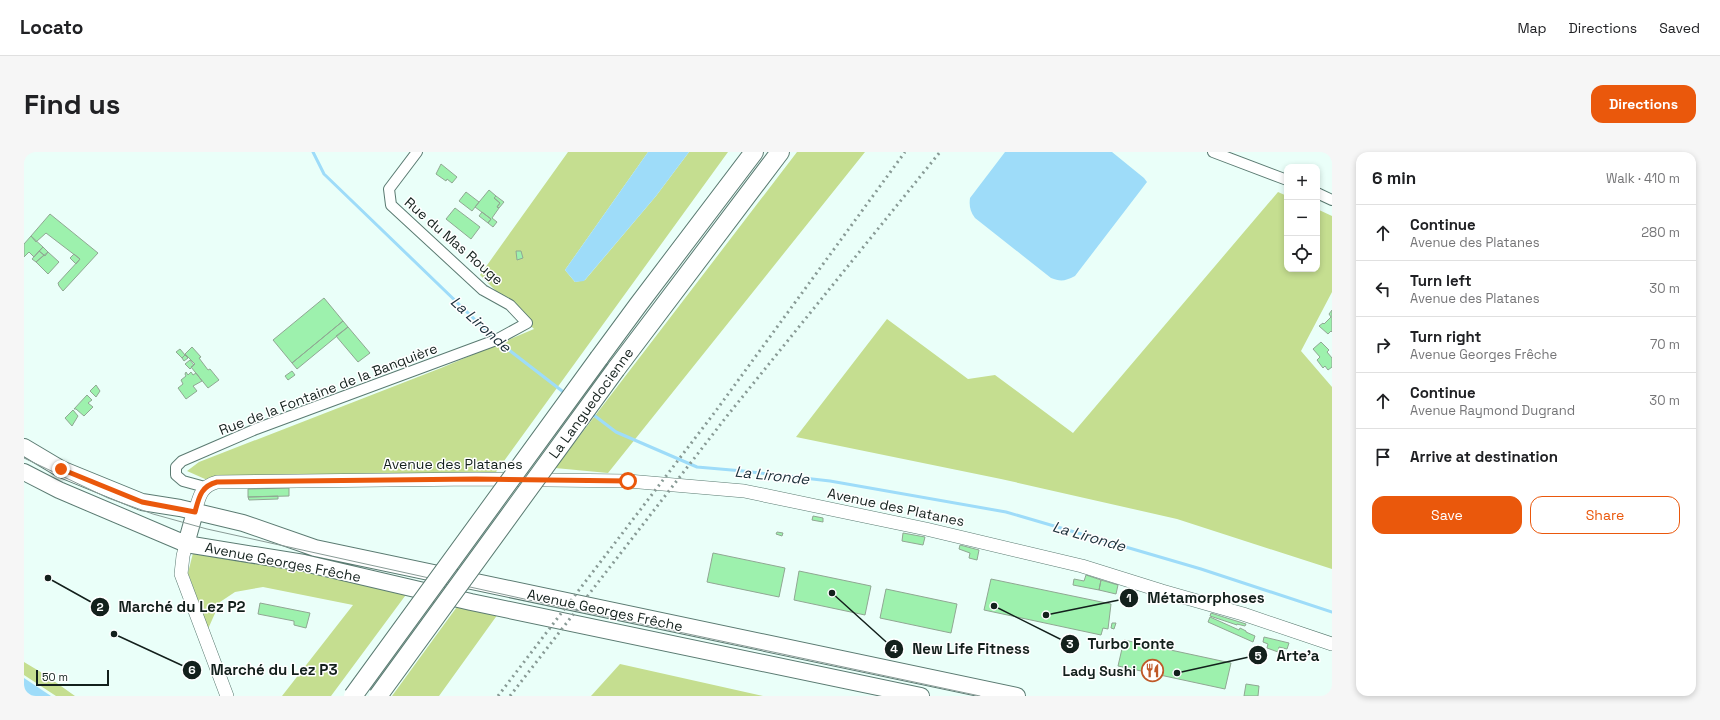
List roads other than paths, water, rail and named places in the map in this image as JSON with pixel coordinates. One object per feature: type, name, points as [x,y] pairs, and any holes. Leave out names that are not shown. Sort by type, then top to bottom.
[{"type":"highway","name":"La Languedocienne","points":[[352,696],[638,305],[754,152]]},
{"type":"highway","name":"La Languedocienne","points":[[378,696],[616,369],[780,152]]},
{"type":"main road","name":"Avenue Georges Frêche","points":[[24,447],[61,469],[142,502],[243,523],[315,548],[1018,696]]},
{"type":"main road","name":"Avenue Georges Frêche","points":[[24,472],[59,490],[186,544],[304,563],[471,602],[921,696]]},
{"type":"main road","name":"Avenue Georges Frêche","points":[[186,544],[195,512]]},
{"type":"street","name":"Rue du Mas Rouge","points":[[417,152],[389,189],[391,205],[483,290],[510,305],[527,323]]},
{"type":"street","points":[[1213,152],[1284,179]]},
{"type":"street","points":[[1320,194],[1332,200]]},
{"type":"street","name":"Rue de la Fontaine de la Banquière","points":[[205,487],[183,481],[176,474],[176,467],[182,461],[256,429],[496,340],[527,323]]},
{"type":"street","name":"Avenue des Platanes","points":[[205,487],[217,482],[476,479],[628,481],[744,491],[926,529],[1082,566],[1243,614],[1332,644]]},
{"type":"street","points":[[195,512],[201,491],[205,487]]},
{"type":"street","points":[[186,544],[182,556],[181,574],[226,696]]},
{"type":"water","points":[[648,152],[689,152],[656,196],[584,281],[575,282],[565,270]]},
{"type":"water","points":[[1005,152],[1112,152],[1147,182],[1075,276],[1066,280],[1058,280],[1051,278],[975,218],[971,211],[970,198]]},
{"type":"water","points":[[24,678],[51,696],[24,696]]},
{"type":"waterway","name":"La Lironde","points":[[313,152],[324,174],[496,340],[566,394]]},
{"type":"waterway","name":"La Lironde","points":[[591,413],[616,432],[697,467],[830,481],[1006,512],[1201,569],[1332,612]]},
{"type":"tram line","points":[[24,458],[108,498],[153,514],[207,529],[547,604],[980,696]]},
{"type":"railway","points":[[498,696],[715,412],[905,152]]},
{"type":"railway","points":[[510,696],[727,416],[940,152]]},
{"type":"place","name":"Marché du Lez P2","points":[[48,578]]},
{"type":"place","name":"New Life Fitness","points":[[832,593]]},
{"type":"place","name":"Turbo Fonte","points":[[994,606]]},
{"type":"place","name":"Métamorphoses","points":[[1046,615]]},
{"type":"place","name":"Marché du Lez P3","points":[[114,634]]},
{"type":"place","name":"Lady Sushi","points":[[1152,671]]},
{"type":"place","name":"Arte'a","points":[[1177,673]]}]
